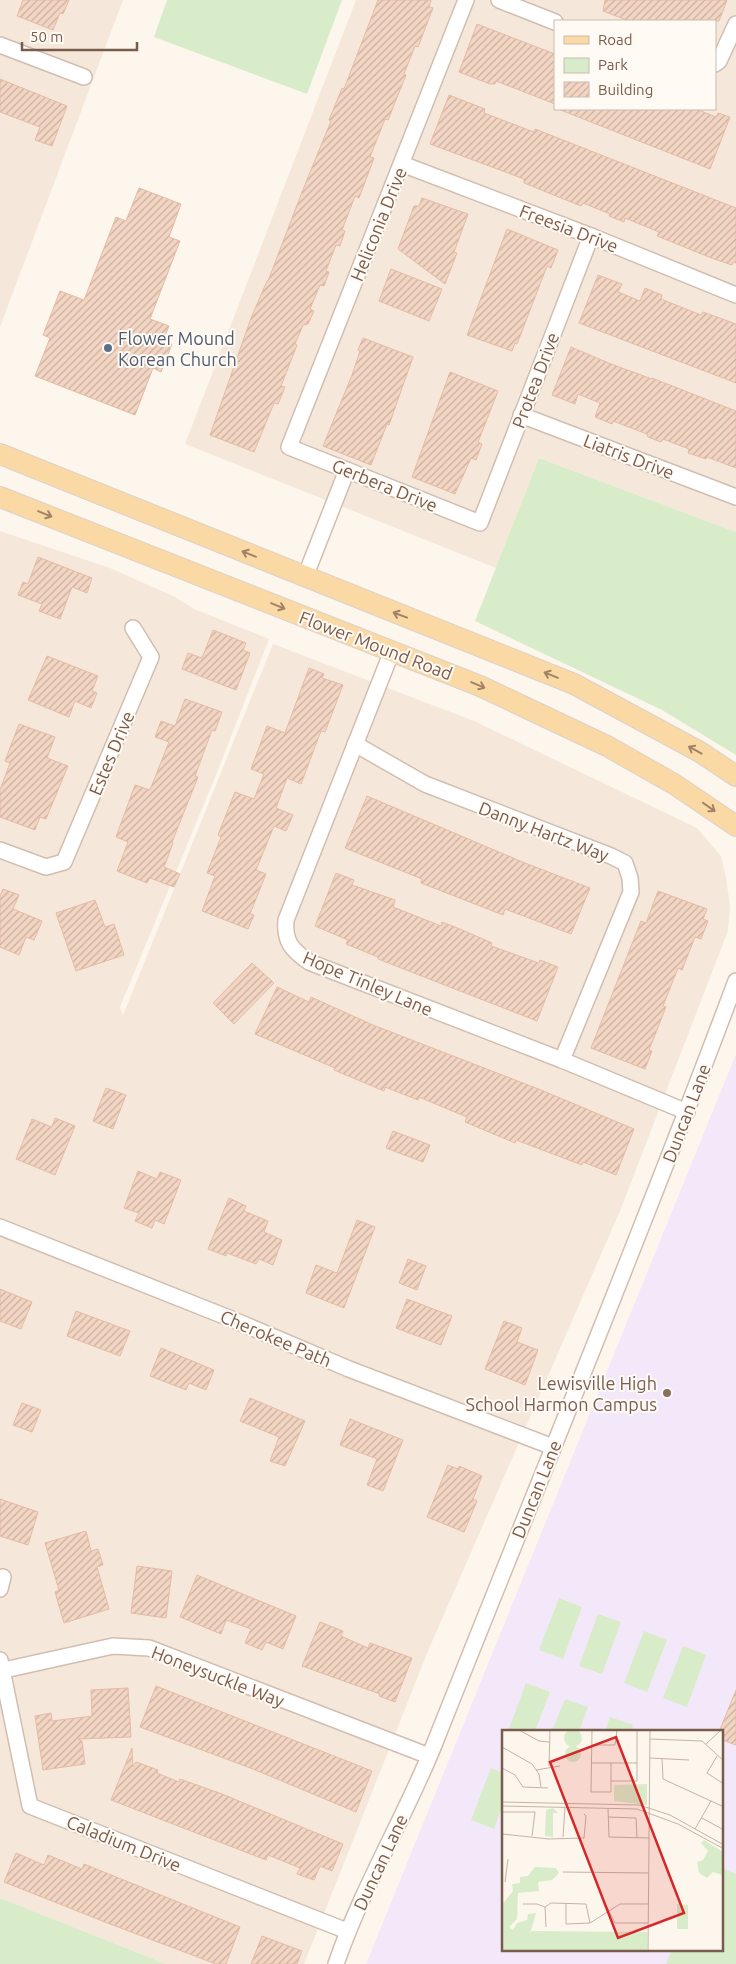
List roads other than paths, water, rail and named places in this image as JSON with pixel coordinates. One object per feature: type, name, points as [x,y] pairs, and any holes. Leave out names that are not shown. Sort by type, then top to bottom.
[{"type":"main road","name":"Flower Mound Road","points":[[0,454],[574,684],[700,752],[736,776]]},
{"type":"main road","name":"Flower Mound Road","points":[[0,497],[480,686],[581,732],[674,784],[736,826]]},
{"type":"street","name":"Heliconia Drive","points":[[289,447],[466,0]]},
{"type":"street","points":[[499,0],[554,22]]},
{"type":"street","points":[[716,63],[719,61],[736,24]]},
{"type":"street","points":[[0,45],[84,77]]},
{"type":"street","name":"Freesia Drive","points":[[402,164],[591,236],[736,295]]},
{"type":"street","name":"Protea Drive","points":[[480,523],[591,236]]},
{"type":"street","name":"Liatris Drive","points":[[521,415],[736,498]]},
{"type":"street","name":"Gerbera Drive","points":[[289,447],[480,523]]},
{"type":"street","points":[[305,577],[347,470]]},
{"type":"street","name":"Estes Drive","points":[[0,850],[46,867],[64,862],[151,657],[133,628]]},
{"type":"street","name":"Hope Tinley Lane","points":[[392,651],[286,920],[285,931],[293,951],[309,962],[562,1060],[687,1112]]},
{"type":"street","name":"Danny Hartz Way","points":[[355,744],[425,784],[625,863],[630,878],[631,892],[562,1060]]},
{"type":"street","name":"Duncan Lane","points":[[336,1964],[347,1931],[429,1756],[687,1112],[736,981]]},
{"type":"street","name":"Cherokee Path","points":[[0,1227],[229,1318],[349,1369],[553,1447]]},
{"type":"street","name":"Honeysuckle Way","points":[[1,1668],[113,1646],[149,1648],[429,1756]]},
{"type":"street","name":"Caladium Drive","points":[[1,1668],[30,1806],[347,1931]]},
{"type":"place","name":"Flower Mound Korean Church","points":[[108,348]]},
{"type":"place","name":"Lewisville High School Harmon Campus","points":[[667,1393]]}]
